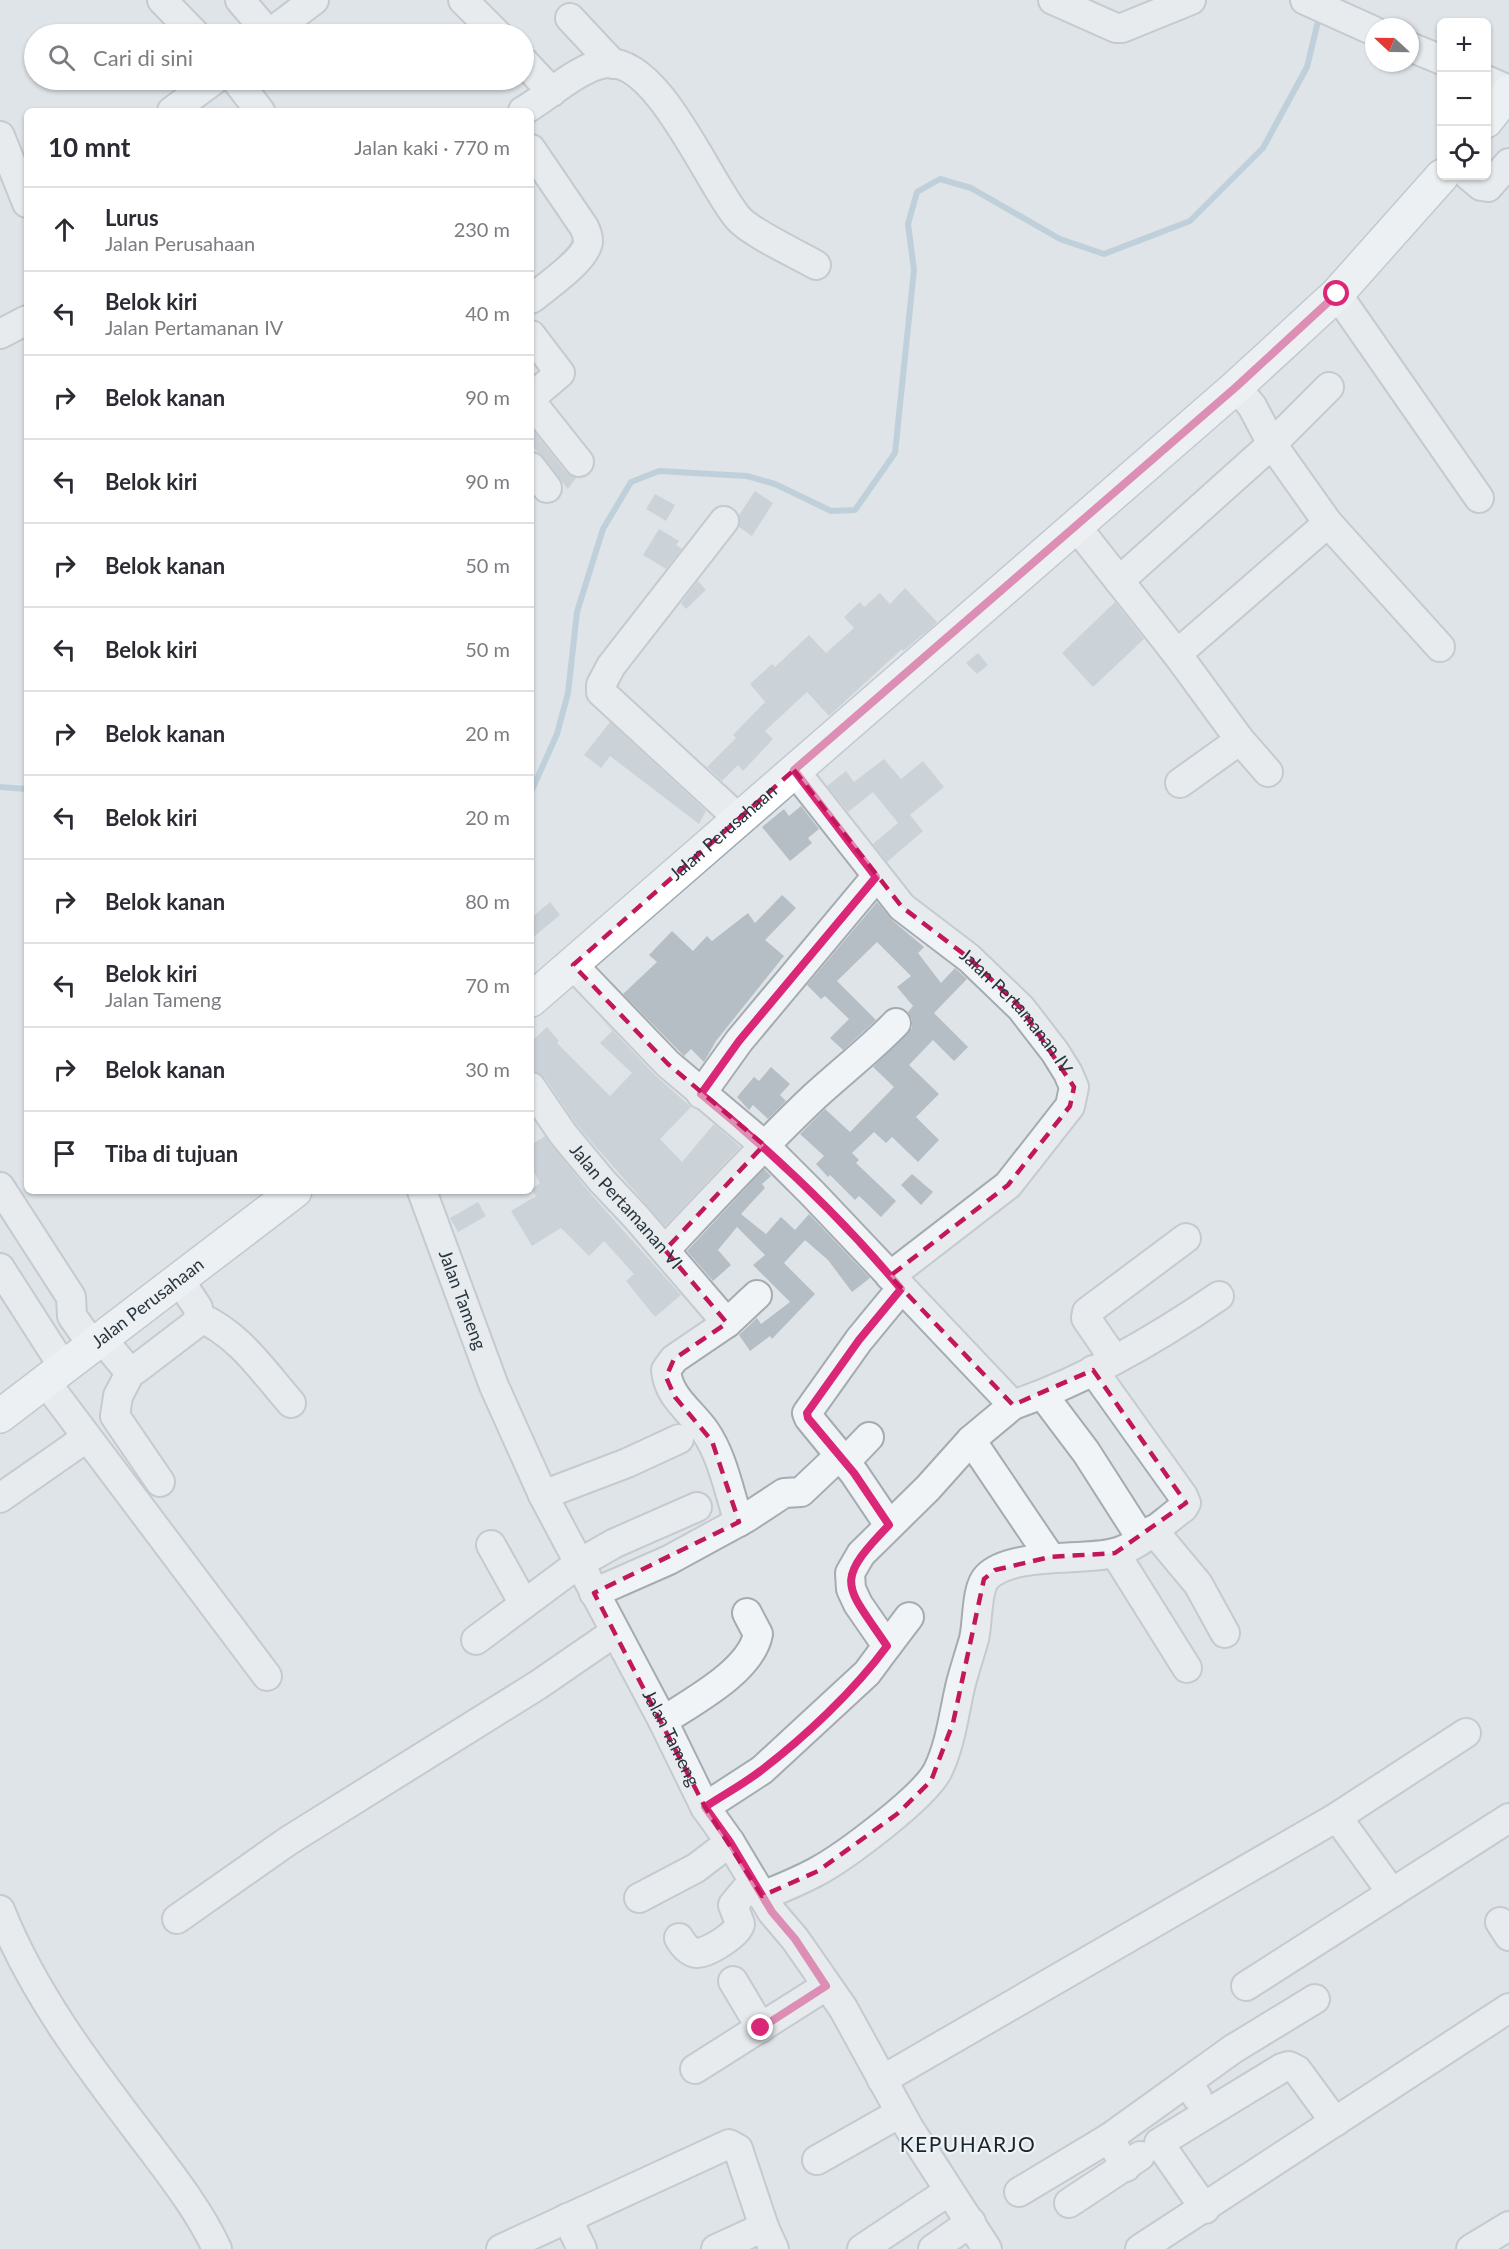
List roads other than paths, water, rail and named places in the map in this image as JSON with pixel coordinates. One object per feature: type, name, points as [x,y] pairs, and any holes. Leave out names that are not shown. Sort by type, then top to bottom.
[{"type":"main road","points":[[1491,114],[1509,91]]},
{"type":"main road","name":"Jalan Perusahaan","points":[[534,997],[1074,525],[1236,387],[1337,294],[1438,180]]},
{"type":"main road","name":"Jalan Perusahaan","points":[[0,1416],[292,1194]]},
{"type":"street","points":[[162,0],[185,24]]},
{"type":"street","points":[[240,0],[260,24]]},
{"type":"street","points":[[282,24],[314,0]]},
{"type":"street","points":[[464,0],[487,24]]},
{"type":"street","points":[[1053,0],[1087,7],[1110,26],[1122,28],[1191,0]]},
{"type":"street","points":[[1305,0],[1365,27]]},
{"type":"street","points":[[570,18],[613,64],[635,74],[671,108],[711,180],[739,220],[816,265]]},
{"type":"street","points":[[528,108],[589,69],[613,64]]},
{"type":"street","points":[[534,73],[552,92]]},
{"type":"street","points":[[1491,82],[1509,91]]},
{"type":"street","points":[[176,108],[200,90]]},
{"type":"street","points":[[244,90],[258,108]]},
{"type":"street","points":[[0,136],[24,196]]},
{"type":"street","points":[[534,153],[584,227],[588,240],[586,250],[571,266],[534,297]]},
{"type":"street","points":[[1474,180],[1481,186],[1488,187],[1509,164]]},
{"type":"street","points":[[1337,294],[1479,498]]},
{"type":"street","points":[[0,334],[24,322]]},
{"type":"street","points":[[534,339],[560,374],[534,395]]},
{"type":"street","points":[[1236,387],[1252,406],[1272,444],[1328,523],[1440,647]]},
{"type":"street","points":[[1119,581],[1272,444],[1329,387]]},
{"type":"street","points":[[534,406],[579,462]]},
{"type":"street","points":[[724,522],[610,666],[601,685],[604,696],[739,819]]},
{"type":"street","points":[[1177,654],[1328,523]]},
{"type":"street","points":[[1074,525],[1177,654],[1240,740],[1268,772]]},
{"type":"street","points":[[1180,783],[1240,740]]},
{"type":"street","name":"Jalan Pertamanan IV","points":[[794,770],[876,877],[902,907],[969,958],[1021,1008],[1059,1059],[1074,1087],[1070,1106],[1008,1185],[896,1283],[807,1413],[808,1418],[842,1459]]},
{"type":"street","points":[[701,1094],[739,1041],[876,877]]},
{"type":"street","points":[[573,964],[668,1064],[764,1145],[1012,1405]]},
{"type":"street","points":[[665,1250],[764,1145],[816,1095],[867,1053],[896,1023]]},
{"type":"street","name":"Jalan Pertamanan VI","points":[[534,1091],[587,1163],[727,1323]]},
{"type":"street","points":[[0,1188],[70,1296],[72,1316],[98,1343],[131,1371]]},
{"type":"street","name":"Jalan Tameng","points":[[423,1194],[494,1386],[543,1495],[663,1721],[705,1807],[730,1842],[757,1889],[795,1939],[859,2035],[900,2113],[987,2249]]},
{"type":"street","points":[[679,1938],[686,1949],[696,1953],[706,1950],[736,1932],[740,1924],[734,1905],[757,1889],[818,1871],[924,1791],[938,1770],[953,1723],[974,1637],[979,1593],[984,1579],[995,1570],[1050,1557],[1115,1553],[1147,1534],[1183,1508],[1186,1503],[1103,1364],[1086,1318],[1087,1312],[1186,1238]]},
{"type":"street","points":[[0,1268],[86,1438],[267,1676]]},
{"type":"street","points":[[160,1482],[115,1416],[118,1396],[131,1371],[194,1325],[199,1317],[198,1308],[180,1281]]},
{"type":"street","points":[[739,1522],[712,1441],[675,1397],[669,1387],[666,1370],[674,1359],[727,1323],[757,1295]]},
{"type":"street","points":[[887,1646],[858,1604],[849,1581],[850,1573],[861,1554],[928,1488],[971,1440],[1012,1405],[1075,1382],[1103,1364],[1150,1340],[1219,1296]]},
{"type":"street","points":[[199,1317],[226,1330],[238,1341],[291,1403]]},
{"type":"street","points":[[1043,1395],[1147,1534],[1198,1584],[1225,1633]]},
{"type":"street","points":[[594,1593],[669,1560],[739,1522],[784,1494],[796,1494],[807,1488],[869,1437]]},
{"type":"street","points":[[0,1498],[86,1438]]},
{"type":"street","points":[[543,1495],[627,1463],[679,1439]]},
{"type":"street","points":[[971,1440],[1050,1557]]},
{"type":"street","points":[[842,1459],[889,1525]]},
{"type":"street","points":[[476,1640],[578,1564],[615,1543],[697,1507]]},
{"type":"street","points":[[491,1545],[524,1604]]},
{"type":"street","points":[[1115,1553],[1186,1668]]},
{"type":"street","points":[[663,1721],[735,1670],[753,1652],[758,1634],[747,1613]]},
{"type":"street","points":[[705,1807],[758,1773],[827,1713],[867,1673],[909,1617]]},
{"type":"street","points":[[177,1919],[288,1841],[538,1685],[615,1632]]},
{"type":"street","points":[[882,2080],[1337,1817],[1466,1733]]},
{"type":"street","points":[[1337,1817],[1392,1893]]},
{"type":"street","points":[[1246,1986],[1509,1818]]},
{"type":"street","points":[[639,1898],[696,1868],[730,1842]]},
{"type":"street","points":[[2,1921],[26,1971],[48,2006],[186,2197],[218,2249]]},
{"type":"street","points":[[733,1981],[761,2028]]},
{"type":"street","points":[[695,2069],[826,1986]]},
{"type":"street","points":[[1019,2192],[1108,2138],[1233,2049],[1315,1999]]},
{"type":"street","points":[[1140,2249],[1205,2209],[1509,2008]]},
{"type":"street","points":[[1069,2203],[1159,2143],[1282,2067],[1289,2066],[1297,2070],[1335,2122]]},
{"type":"street","points":[[1188,2082],[1208,2114]]},
{"type":"street","points":[[817,2160],[900,2113]]},
{"type":"street","points":[[1108,2138],[1126,2167]]},
{"type":"street","points":[[1159,2143],[1205,2209]]},
{"type":"street","points":[[501,2249],[729,2144],[738,2149],[769,2238],[716,2249]]},
{"type":"street","points":[[862,2249],[949,2191]]},
{"type":"street","points":[[567,2218],[582,2249]]},
{"type":"street","points":[[933,2249],[971,2222]]},
{"type":"street","points":[[1471,2249],[1509,2226]]},
{"type":"waterway","points":[[534,785],[557,734],[568,693],[577,612],[603,529],[631,482],[659,471],[747,476],[775,484],[831,511],[855,510],[895,453],[914,270],[908,224],[917,192],[940,179],[971,188],[1060,239],[1104,254],[1190,221],[1263,148],[1307,67],[1320,13]]},
{"type":"waterway","points":[[0,787],[24,789]]},
{"type":"district","name":"KEPUHARJO","points":[[968,2145]]}]
